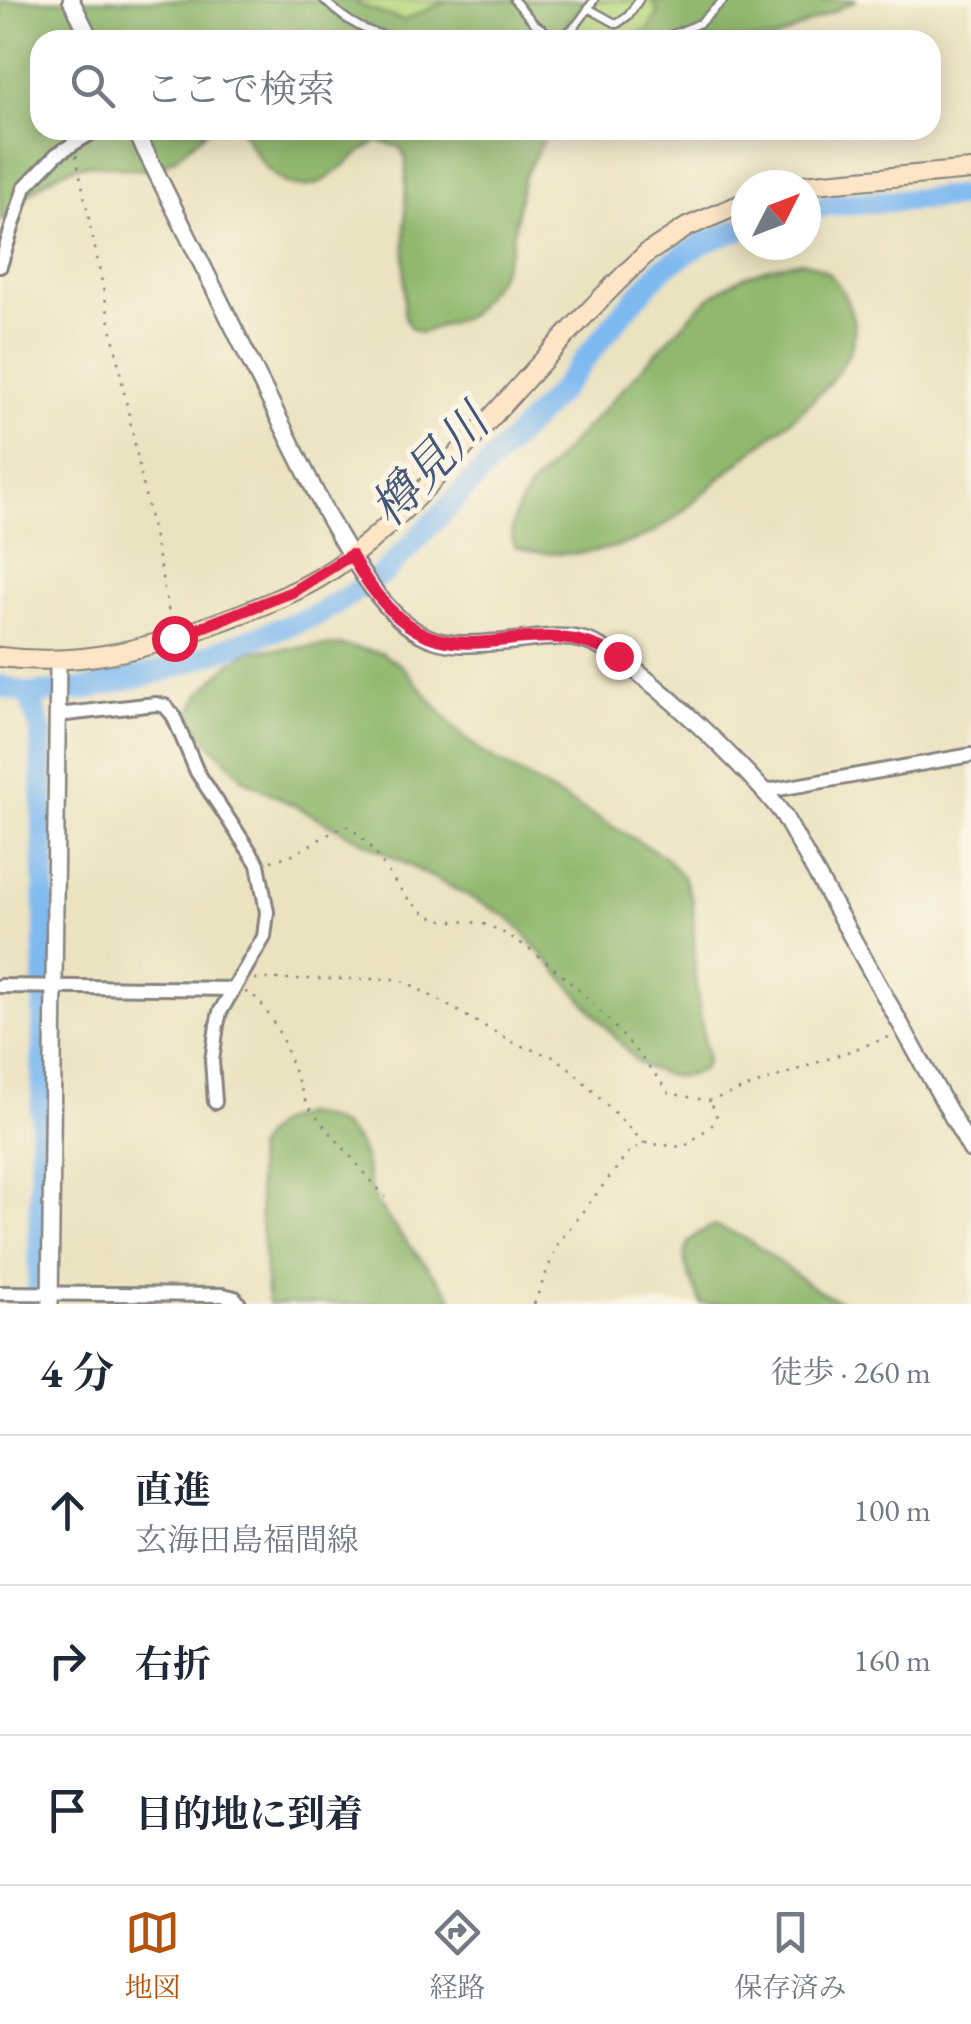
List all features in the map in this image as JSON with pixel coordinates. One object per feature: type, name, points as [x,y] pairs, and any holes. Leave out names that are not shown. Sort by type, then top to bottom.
[{"type":"main road","points":[[821,183],[971,170]]},
{"type":"main road","points":[[0,657],[58,666],[174,638],[292,592],[352,558],[424,489],[646,253],[687,227],[731,208]]},
{"type":"street","points":[[71,0],[85,30]]},
{"type":"street","points":[[0,266],[26,187],[57,154],[80,140]]},
{"type":"street","points":[[140,140],[264,392],[352,558],[378,594],[405,624],[437,641],[462,644],[567,638],[607,649],[638,672],[767,791],[971,1150]]},
{"type":"street","points":[[50,1299],[58,666]]},
{"type":"street","points":[[58,711],[165,706],[173,715],[197,772],[258,864],[267,912],[264,937],[220,1012],[214,1041],[215,1102]]},
{"type":"street","points":[[767,791],[971,755]]},
{"type":"street","points":[[0,986],[234,989]]},
{"type":"street","points":[[0,1293],[50,1299],[223,1295],[239,1304]]},
{"type":"lane","points":[[324,0],[368,30]]},
{"type":"lane","points":[[514,0],[544,30]]},
{"type":"lane","points":[[569,30],[594,0]]},
{"type":"lane","points":[[588,8],[616,24],[628,16],[639,0]]},
{"type":"lane","points":[[683,30],[700,23],[724,0]]},
{"type":"path","points":[[74,144],[174,638]]},
{"type":"path","points":[[258,864],[294,854],[345,825],[362,835],[403,890],[428,915],[486,924],[536,954],[579,991],[668,1093],[709,1101],[903,1032]]},
{"type":"path","points":[[234,989],[262,978],[396,979],[516,1044],[556,1058],[644,1144]]},
{"type":"path","points":[[234,989],[252,994],[264,1007],[294,1062],[306,1105],[385,1198]]},
{"type":"path","points":[[534,1304],[558,1243],[630,1151],[644,1144],[684,1147],[712,1125],[717,1114],[709,1101]]},
{"type":"green space","points":[[0,0],[355,0],[403,21],[448,0],[584,0],[562,30],[30,30],[30,140],[196,140],[159,167],[138,170],[96,164],[64,171],[0,221]]},
{"type":"green space","points":[[320,0],[727,0],[680,30],[420,30]]},
{"type":"green space","points":[[652,0],[857,0],[795,30],[649,30],[658,13]]},
{"type":"green space","points":[[248,140],[543,140],[523,179],[511,247],[499,277],[469,316],[421,333],[409,326],[404,313],[406,159],[400,147],[378,141],[326,179],[298,187],[275,176]]},
{"type":"green space","points":[[803,261],[834,279],[854,321],[848,354],[823,390],[689,507],[648,535],[590,552],[544,553],[515,547],[512,525],[528,490],[701,305],[748,275]]},
{"type":"green space","points":[[340,645],[381,653],[402,666],[459,733],[484,753],[664,856],[683,877],[693,902],[695,980],[707,1059],[704,1068],[679,1077],[638,1063],[510,918],[245,780],[192,719],[192,709],[200,694],[229,664],[250,651]]},
{"type":"green space","points":[[302,1114],[324,1118],[349,1133],[361,1150],[375,1200],[451,1295],[454,1304],[268,1304],[255,1150],[274,1126]]},
{"type":"green space","points":[[713,1226],[751,1242],[817,1290],[851,1304],[701,1304],[687,1269],[686,1250],[699,1233]]},
{"type":"waterway","name":"樽見川","points":[[821,207],[971,196]]},
{"type":"waterway","name":"樽見川","points":[[0,686],[29,694],[88,689],[166,670],[317,615],[383,574],[557,394],[663,268],[703,243],[731,233]]},
{"type":"waterway","points":[[29,694],[41,732],[45,922],[38,1304]]},
{"type":"route","points":[[174,638],[292,592],[351,555],[392,611],[405,624],[437,641],[462,644],[581,639],[618,656]]}]
